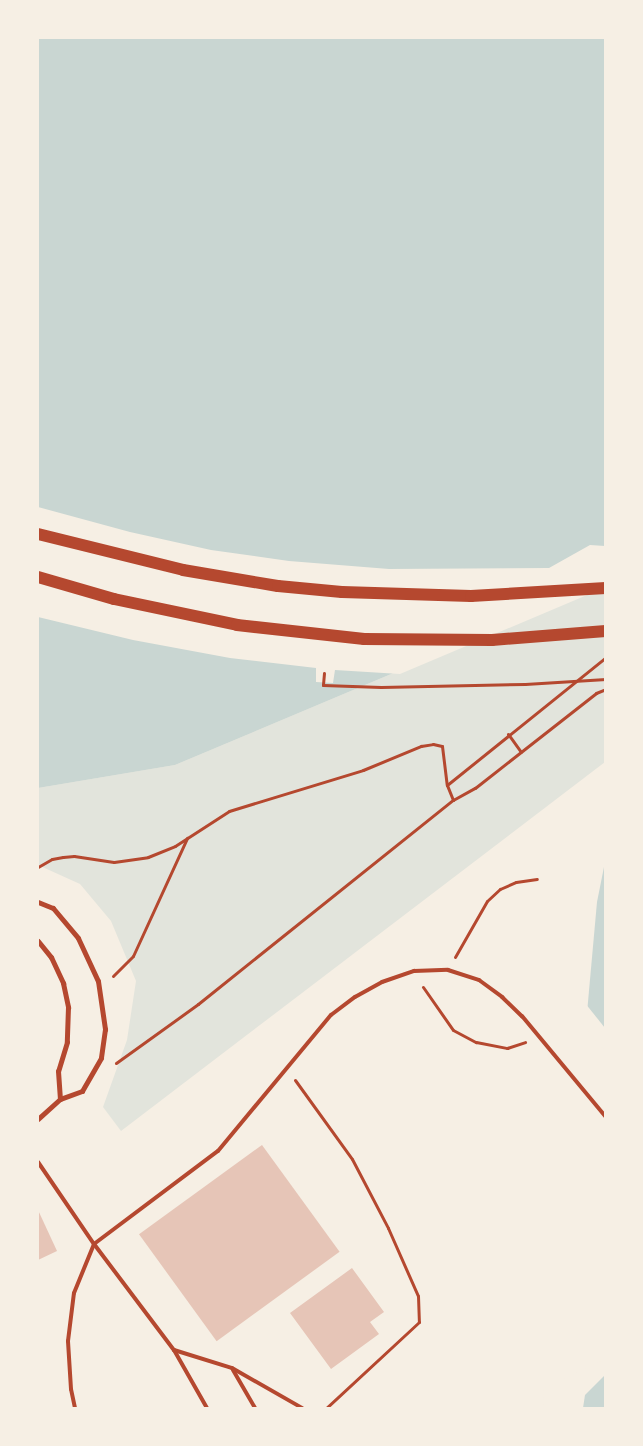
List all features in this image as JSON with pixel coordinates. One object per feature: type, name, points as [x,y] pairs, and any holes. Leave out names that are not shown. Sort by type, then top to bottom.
[{"type":"main road","points":[[38,534],[183,570],[278,586],[342,592],[471,596],[606,588]]},
{"type":"main road","points":[[38,577],[114,599],[237,625],[364,639],[492,640],[606,631]]},
{"type":"street","points":[[38,902],[53,908],[78,938],[98,981],[105,1029],[101,1058],[82,1091],[60,1099],[38,1119]]},
{"type":"street","points":[[38,941],[55,966],[63,983],[68,1007],[67,1042],[58,1071],[60,1099]]},
{"type":"lane","points":[[75,1408],[71,1389],[68,1341],[72,1303],[74,1293],[94,1244],[218,1151],[331,1015],[355,997],[382,982],[414,971],[448,970],[479,980],[502,997],[539,1037],[606,1117]]},
{"type":"lane","points":[[38,1162],[94,1244],[174,1350],[207,1408]]},
{"type":"lane","points":[[174,1350],[232,1368],[302,1408]]},
{"type":"lane","points":[[232,1368],[255,1408]]},
{"type":"path","points":[[447,785],[606,657]]},
{"type":"path","points":[[324,673],[323,685],[381,687],[525,684],[606,679]]},
{"type":"path","points":[[110,1068],[198,1004],[453,800],[475,788],[596,693],[606,689]]},
{"type":"path","points":[[508,734],[521,752]]},
{"type":"path","points":[[38,867],[52,859],[74,856],[127,862],[165,850],[229,811],[363,770],[421,746],[432,744],[442,746],[447,785],[453,800]]},
{"type":"path","points":[[98,981],[109,979],[124,968],[133,956],[187,837]]},
{"type":"path","points":[[448,970],[487,901],[500,889],[516,882],[537,879]]},
{"type":"path","points":[[414,971],[453,1030],[476,1042],[507,1048],[539,1037]]},
{"type":"path","points":[[286,1068],[352,1159],[388,1228],[418,1296],[419,1322],[326,1408]]},
{"type":"shaded area","points":[[38,38],[605,38],[605,584],[175,765],[38,788]]},
{"type":"shaded area","points":[[605,584],[605,762],[121,1131],[103,1107],[127,1040],[136,981],[111,921],[80,884],[38,865],[38,788],[175,765]]},
{"type":"shaded area","points":[[605,862],[605,1050],[586,1024],[597,902]]},
{"type":"shaded area","points":[[605,1362],[605,1408],[545,1408]]},
{"type":"pier","points":[[38,507],[130,532],[211,550],[289,561],[389,569],[549,568],[590,545],[605,546],[606,587],[400,674],[335,670],[333,683],[316,682],[316,668],[230,658],[133,640],[38,617]]},
{"type":"pier","points":[[585,1003],[605,1028],[606,1052],[583,1025]]},
{"type":"pier","points":[[606,1359],[605,1375],[585,1395],[583,1408],[543,1408],[544,1388]]},
{"type":"building","points":[[262,1145],[340,1252],[217,1341],[139,1234]]},
{"type":"building","points":[[38,1210],[57,1251],[38,1260]]},
{"type":"building","points":[[352,1268],[384,1312],[370,1322],[379,1334],[331,1369],[290,1313]]}]
